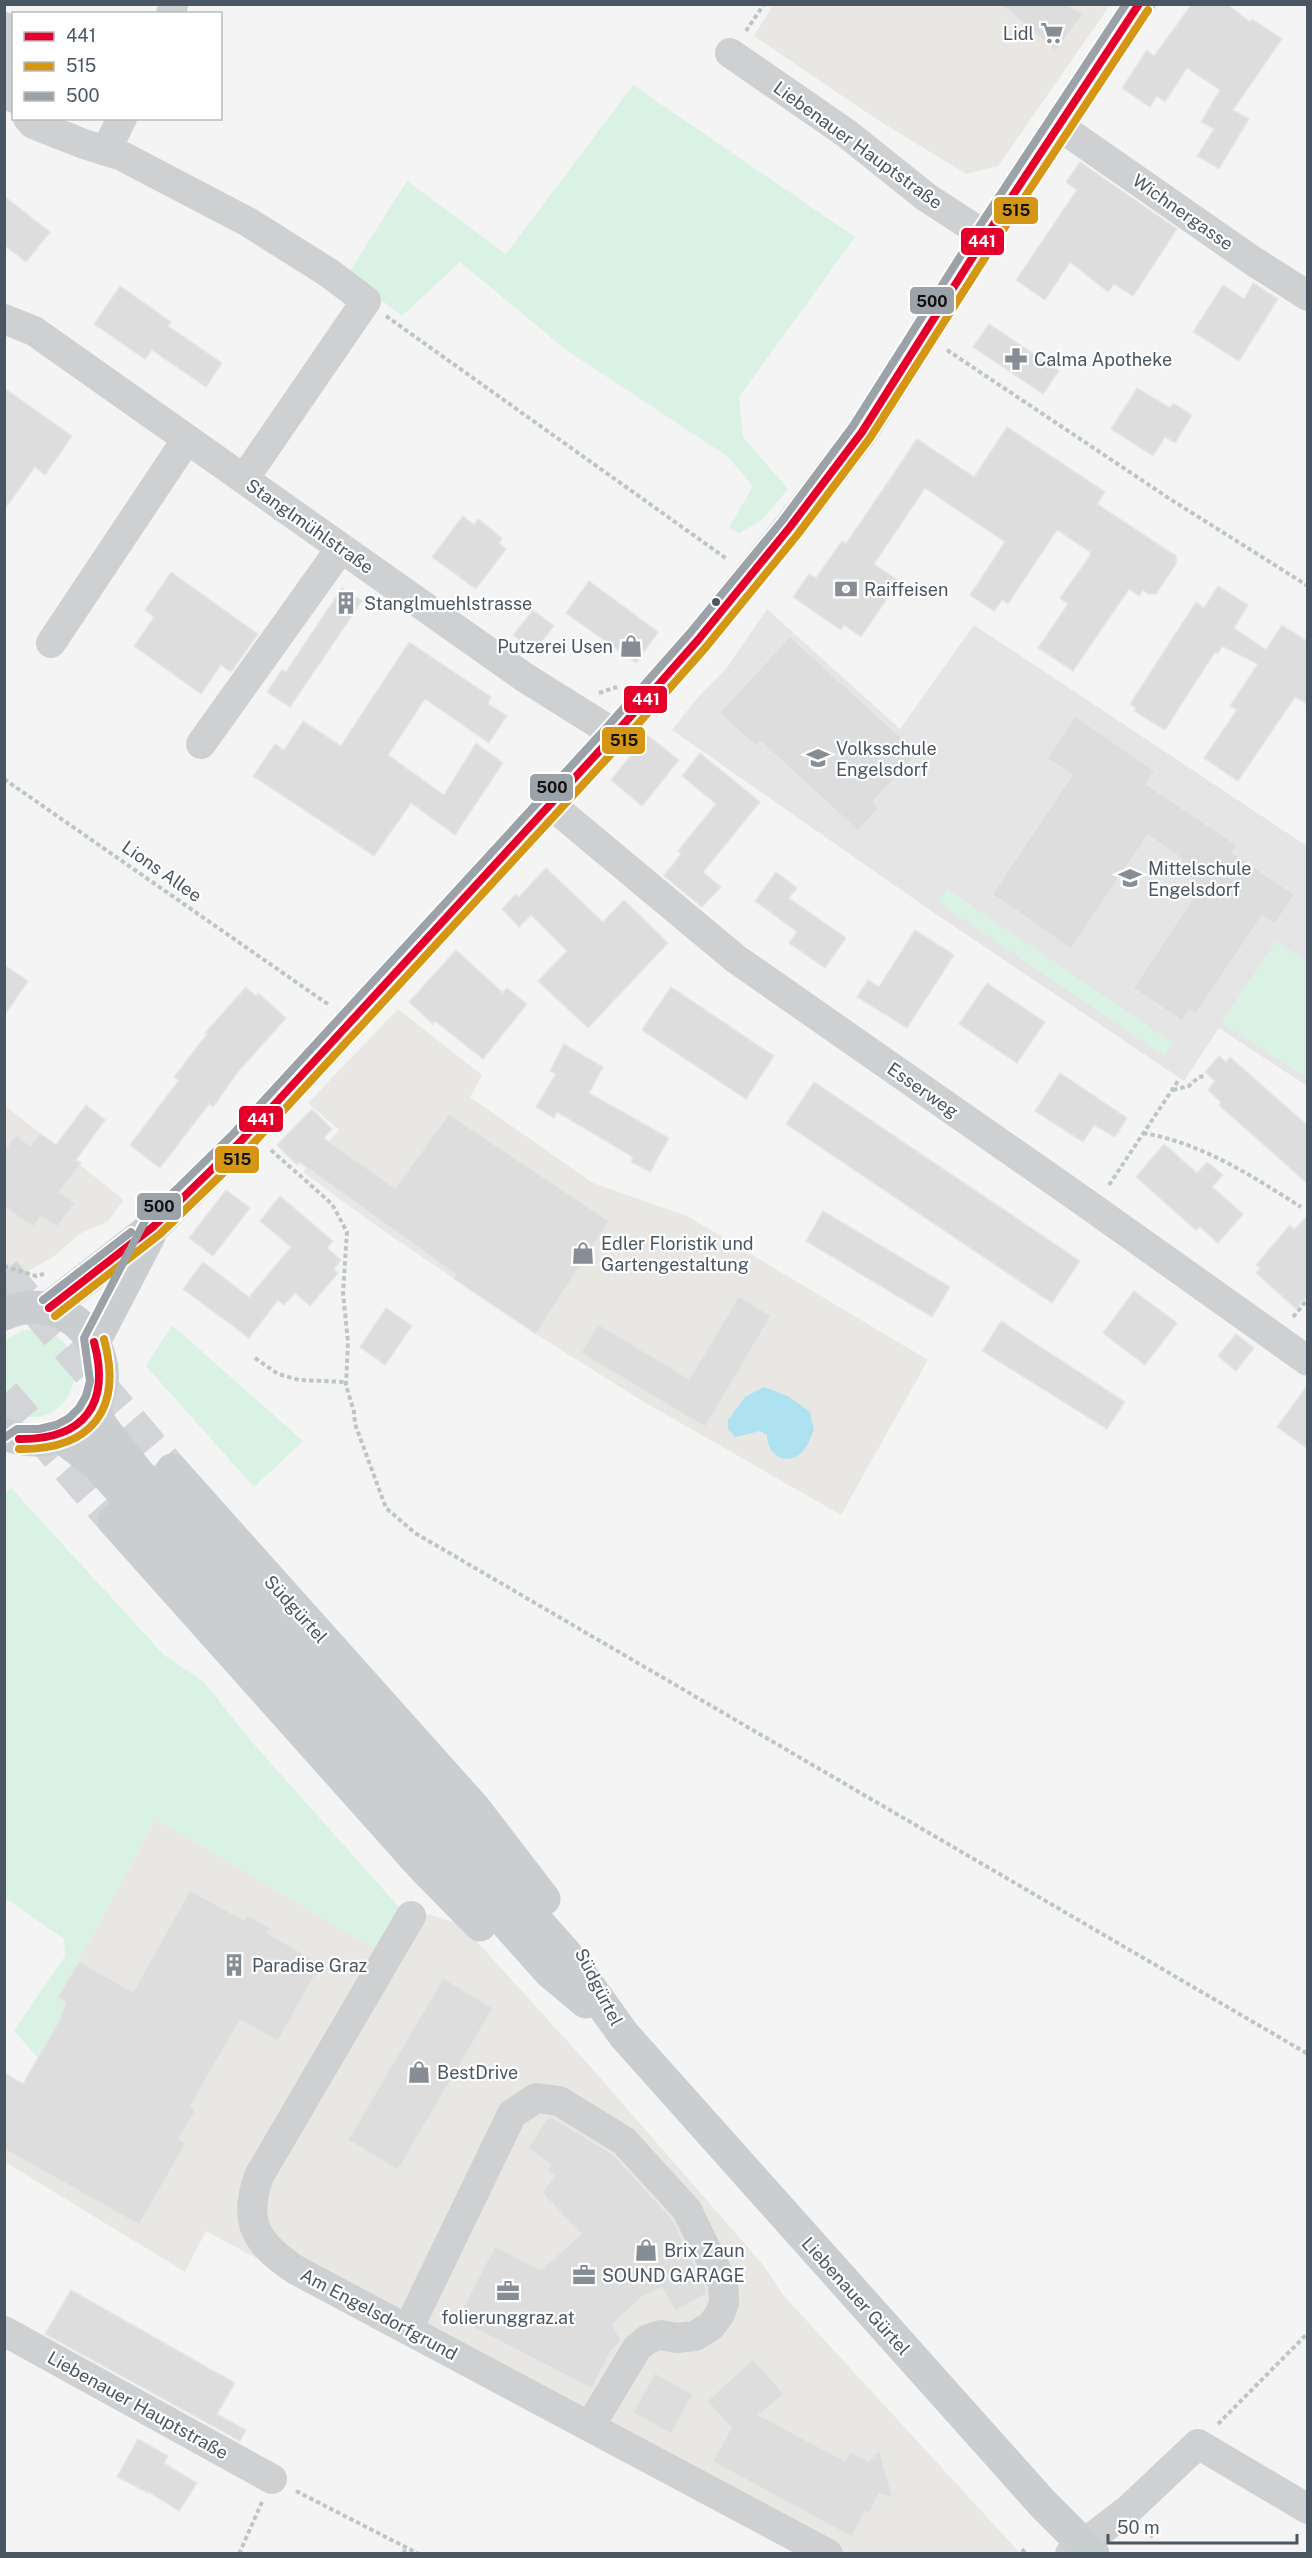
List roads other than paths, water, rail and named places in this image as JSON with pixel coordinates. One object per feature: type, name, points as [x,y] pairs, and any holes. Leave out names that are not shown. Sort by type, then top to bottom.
[{"type":"main road","points":[[19,1307],[154,1227],[250,1132],[615,734],[698,640],[790,527],[862,432],[986,236],[1139,4]]},
{"type":"main road","points":[[94,1342],[154,1227]]},
{"type":"main road","points":[[9,1442],[60,1436],[78,1425],[93,1407],[100,1391],[102,1375],[100,1358],[94,1342],[76,1320],[19,1307]]},
{"type":"main road","points":[[93,1407],[102,1427],[137,1472],[567,1954],[624,2035]]},
{"type":"main road","points":[[60,1436],[98,1466],[550,1972],[624,2035]]},
{"type":"main road","name":"Südgürtel","points":[[172,1470],[475,1809],[577,1943],[624,2035]]},
{"type":"main road","name":"Südgürtel","points":[[114,1521],[423,1867],[539,1983],[624,2035]]},
{"type":"main road","name":"Liebenauer Gürtel","points":[[624,2035],[1082,2550]]},
{"type":"street","points":[[4,27],[11,36],[7,83],[12,94]]},
{"type":"street","name":"Liebenauer Hauptstraße","points":[[730,53],[846,133],[926,196],[986,236]]},
{"type":"street","points":[[31,120],[43,128],[122,156],[248,222],[329,273],[366,301],[244,479]]},
{"type":"street","points":[[106,151],[121,120]]},
{"type":"street","name":"Wichnergasse","points":[[1059,126],[1253,261],[1308,296]]},
{"type":"street","name":"Stanglmühlstraße","points":[[4,319],[34,331],[524,677],[615,734]]},
{"type":"street","points":[[51,643],[187,439]]},
{"type":"street","points":[[201,744],[341,548]]},
{"type":"street","name":"Esserweg","points":[[550,804],[736,960],[1308,1361]]},
{"type":"street","name":"Am Engelsdorfgrund","points":[[411,1916],[269,2154],[255,2185],[251,2213],[261,2240],[279,2258],[828,2553]]},
{"type":"street","points":[[408,2329],[512,2114],[536,2098],[559,2101],[624,2141],[687,2210],[723,2284],[724,2302],[720,2314],[711,2326],[688,2338],[661,2335],[648,2339],[637,2348],[590,2426]]},
{"type":"street","name":"Liebenauer Hauptstraße","points":[[4,2331],[272,2479]]},
{"type":"street","points":[[1082,2550],[1128,2511],[1198,2444],[1308,2509]]},
{"type":"water","points":[[764,1387],[788,1396],[810,1412],[814,1430],[805,1449],[797,1456],[784,1459],[779,1457],[770,1448],[767,1435],[760,1431],[735,1437],[728,1429],[728,1420],[745,1397]]},
{"type":"tunnel","points":[[4,1272],[172,1470]]},
{"type":"tunnel","points":[[4,1394],[114,1521]]},
{"type":"place","name":"Lidl","points":[[1052,33]]},
{"type":"place","name":"Calma Apotheke","points":[[1016,359]]},
{"type":"place","name":"Raiffeisen","points":[[846,589]]},
{"type":"place","name":"Stanglmuehlstrasse","points":[[346,603]]},
{"type":"place","name":"Putzerei Usen","points":[[631,646]]},
{"type":"place","name":"Volksschule Engelsdorf","points":[[818,758]]},
{"type":"place","name":"Mittelschule Engelsdorf","points":[[1130,878]]},
{"type":"place","name":"Edler Floristik und Gartengestaltung","points":[[583,1253]]},
{"type":"place","name":"Paradise Graz","points":[[234,1965]]},
{"type":"place","name":"BestDrive","points":[[419,2072]]},
{"type":"place","name":"Brix Zaun","points":[[646,2250]]},
{"type":"place","name":"SOUND GARAGE","points":[[584,2275]]},
{"type":"place","name":"folierunggraz.at","points":[[508,2291]]}]
